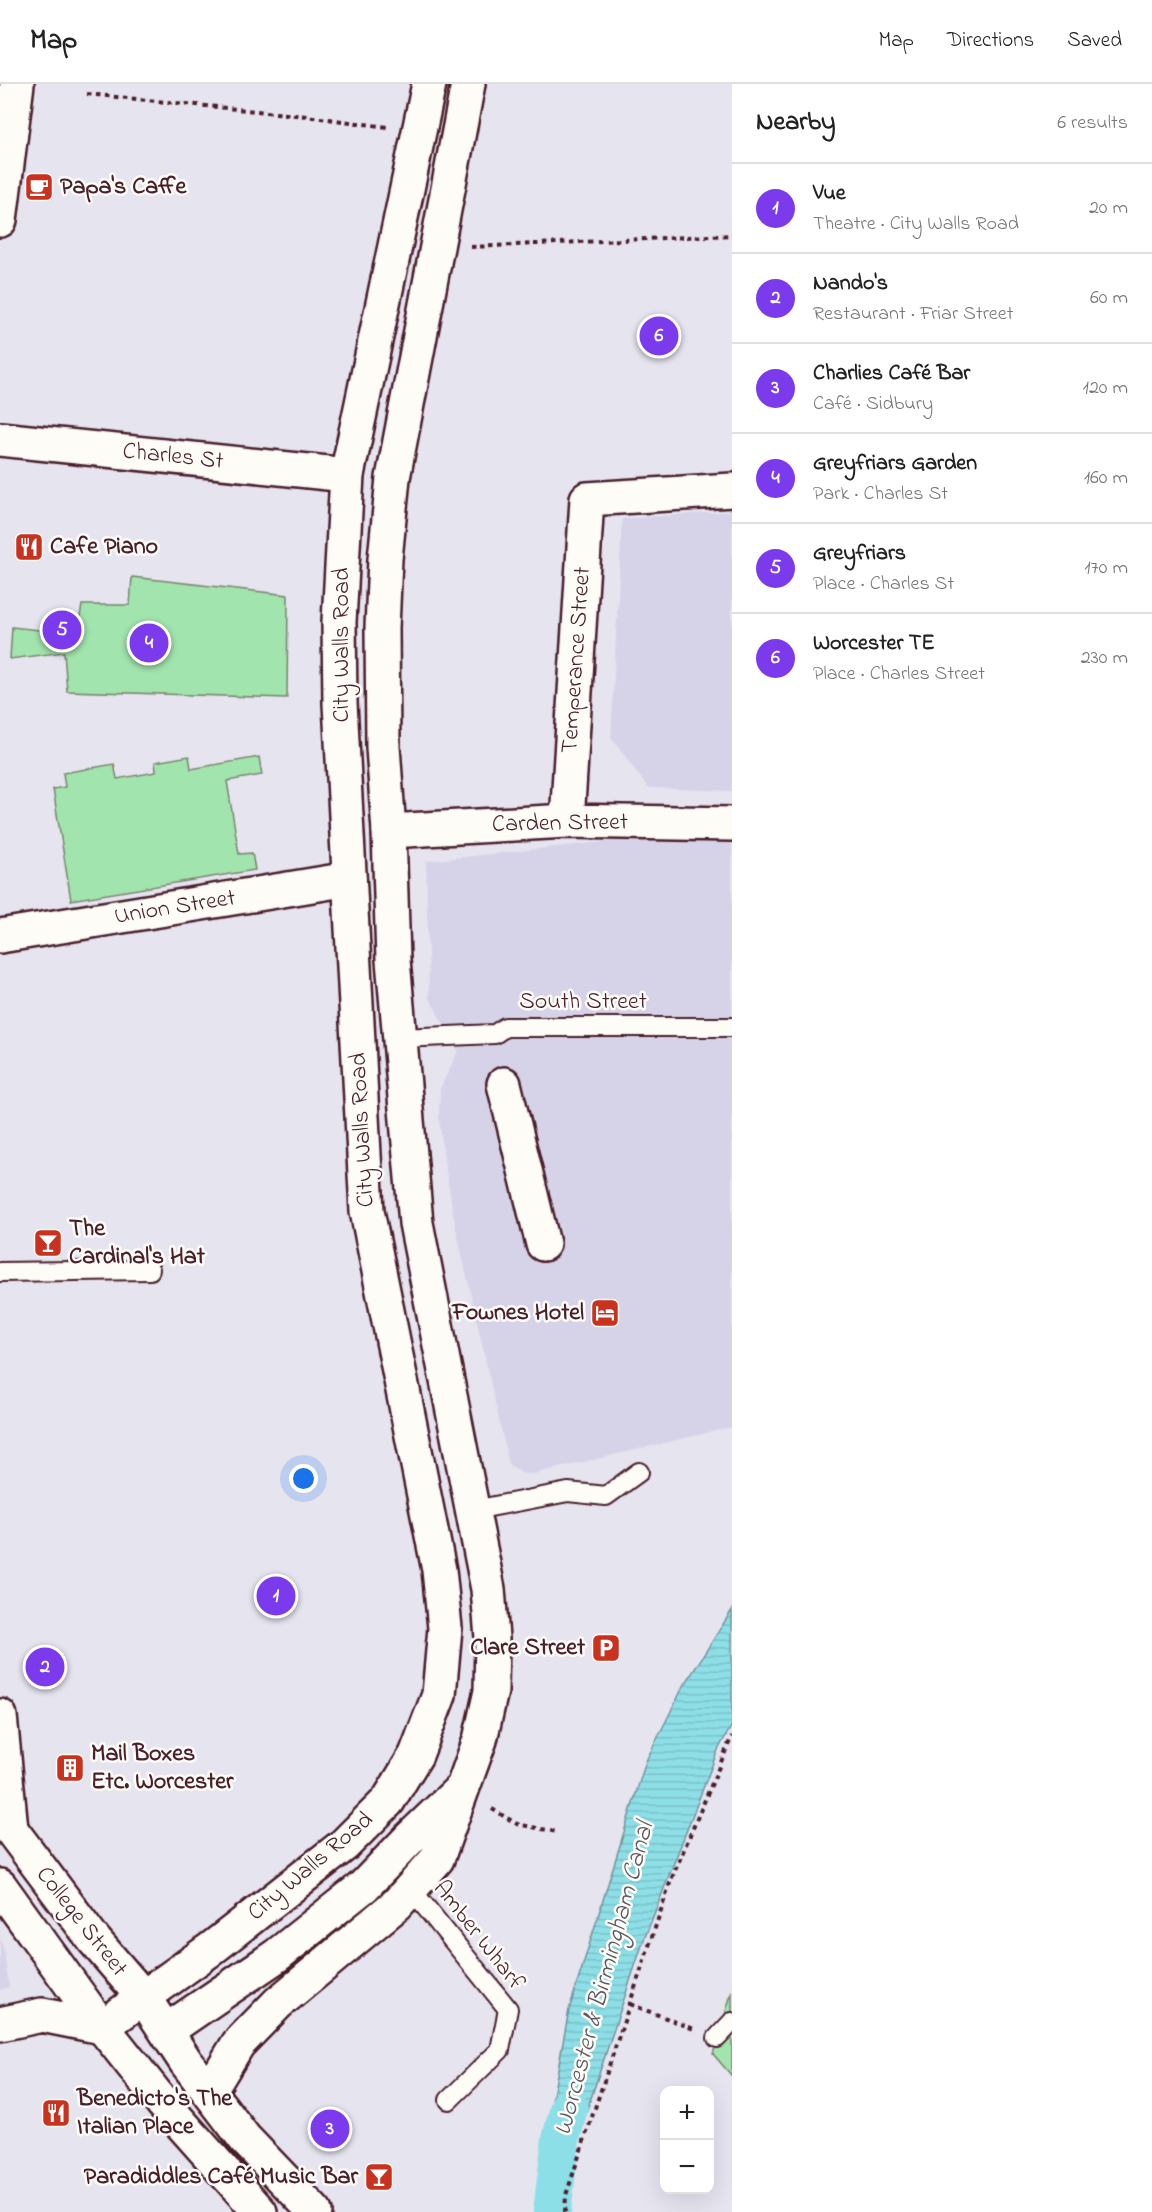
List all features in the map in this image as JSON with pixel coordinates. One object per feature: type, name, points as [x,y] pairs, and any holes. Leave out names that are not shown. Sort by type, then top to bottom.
[{"type":"main road","points":[[0,220],[17,84]]},
{"type":"main road","name":"City Walls Road","points":[[102,2027],[211,1949],[344,1845],[388,1801],[416,1755],[439,1695],[445,1628],[440,1570],[367,1211],[340,703],[339,622],[347,475],[429,84]]},
{"type":"main road","name":"City Walls Road","points":[[209,2092],[238,2044],[278,2003],[397,1905],[437,1859],[460,1790],[480,1740],[491,1691],[492,1638],[488,1589],[416,1223],[393,960],[383,735],[382,628],[385,559],[393,478],[468,84]]},
{"type":"main road","name":"Charles St","points":[[0,439],[347,475]]},
{"type":"main road","name":"Temperance Street","points":[[567,821],[587,500],[732,490]]},
{"type":"main road","name":"Carden Street","points":[[389,831],[567,821],[732,824]]},
{"type":"main road","name":"Union Street","points":[[0,936],[350,879]]},
{"type":"main road","points":[[504,1084],[543,1244]]},
{"type":"main road","points":[[0,1716],[5,1822]]},
{"type":"main road","name":"City Walls Road","points":[[166,2031],[276,1956],[364,1886],[460,1790]]},
{"type":"main road","name":"College Street","points":[[5,1822],[94,1940],[144,1998],[209,2092],[245,2139],[315,2212]]},
{"type":"main road","name":"College Street","points":[[0,1886],[102,2027],[162,2102],[260,2212]]},
{"type":"main road","points":[[0,2024],[42,2016],[102,2027],[166,2031]]},
{"type":"lane","name":"South Street","points":[[400,1038],[495,1034],[506,1027],[732,1027]]},
{"type":"lane","points":[[0,1272],[150,1270]]},
{"type":"lane","points":[[474,1510],[568,1492],[606,1496],[639,1472]]},
{"type":"lane","name":"Amber Wharf","points":[[411,1888],[508,2009],[500,2050],[449,2100]]},
{"type":"lane","points":[[717,2038],[732,2022]]},
{"type":"path","points":[[87,94],[306,116],[420,132]]},
{"type":"path","points":[[437,249],[732,235]]},
{"type":"path","points":[[565,2212],[566,2195],[671,1880],[732,1736]]},
{"type":"path","points":[[460,1790],[517,1824],[557,1832]]},
{"type":"path","points":[[630,2004],[717,2038]]},
{"type":"shaded area","points":[[732,511],[732,791],[648,788],[611,737],[622,519]]},
{"type":"shaded area","points":[[630,839],[732,841],[732,1427],[533,1474],[523,1474],[509,1465],[455,1224],[444,1159],[439,1117],[440,1089],[458,1051],[429,997],[426,861]]},
{"type":"shaded area","points":[[0,1939],[4,1950],[9,1987],[0,1990]]},
{"type":"green space","points":[[132,577],[288,595],[287,698],[67,691],[64,652],[10,659],[12,627],[77,634],[82,605],[130,605]]},
{"type":"green space","points":[[189,756],[191,769],[259,757],[262,775],[227,781],[239,854],[252,853],[255,870],[71,900],[53,789],[65,787],[63,773],[114,764],[117,779],[156,772],[155,762]]},
{"type":"green space","points":[[732,1991],[732,2076],[713,2054]]},
{"type":"water","points":[[732,1610],[732,1725],[718,1750],[642,1945],[570,2161],[543,2150],[569,2010],[646,1761],[682,1689]]},
{"type":"waterway","name":"Worcester & Birmingham Canal","points":[[552,2212],[561,2139],[569,2107]]},
{"type":"place","name":"Papa's Caffe","points":[[39,187]]},
{"type":"place","name":"Worcester TE","points":[[659,336]]},
{"type":"place","name":"Cafe Piano","points":[[29,547]]},
{"type":"place","name":"Greyfriars","points":[[62,630]]},
{"type":"place","name":"Greyfriars Garden","points":[[149,643]]},
{"type":"place","name":"The Cardinal's Hat","points":[[48,1243]]},
{"type":"place","name":"Fownes Hotel","points":[[605,1313]]},
{"type":"place","name":"Vue","points":[[276,1596]]},
{"type":"place","name":"Clare Street","points":[[606,1648]]},
{"type":"place","name":"Nando's","points":[[45,1667]]},
{"type":"place","name":"Mail Boxes Etc. Worcester","points":[[70,1768]]},
{"type":"place","name":"Benedicto's The Italian Place","points":[[56,2113]]},
{"type":"place","name":"Charlies Café Bar","points":[[330,2129]]},
{"type":"place","name":"Paradiddles Café Music Bar","points":[[379,2177]]}]
